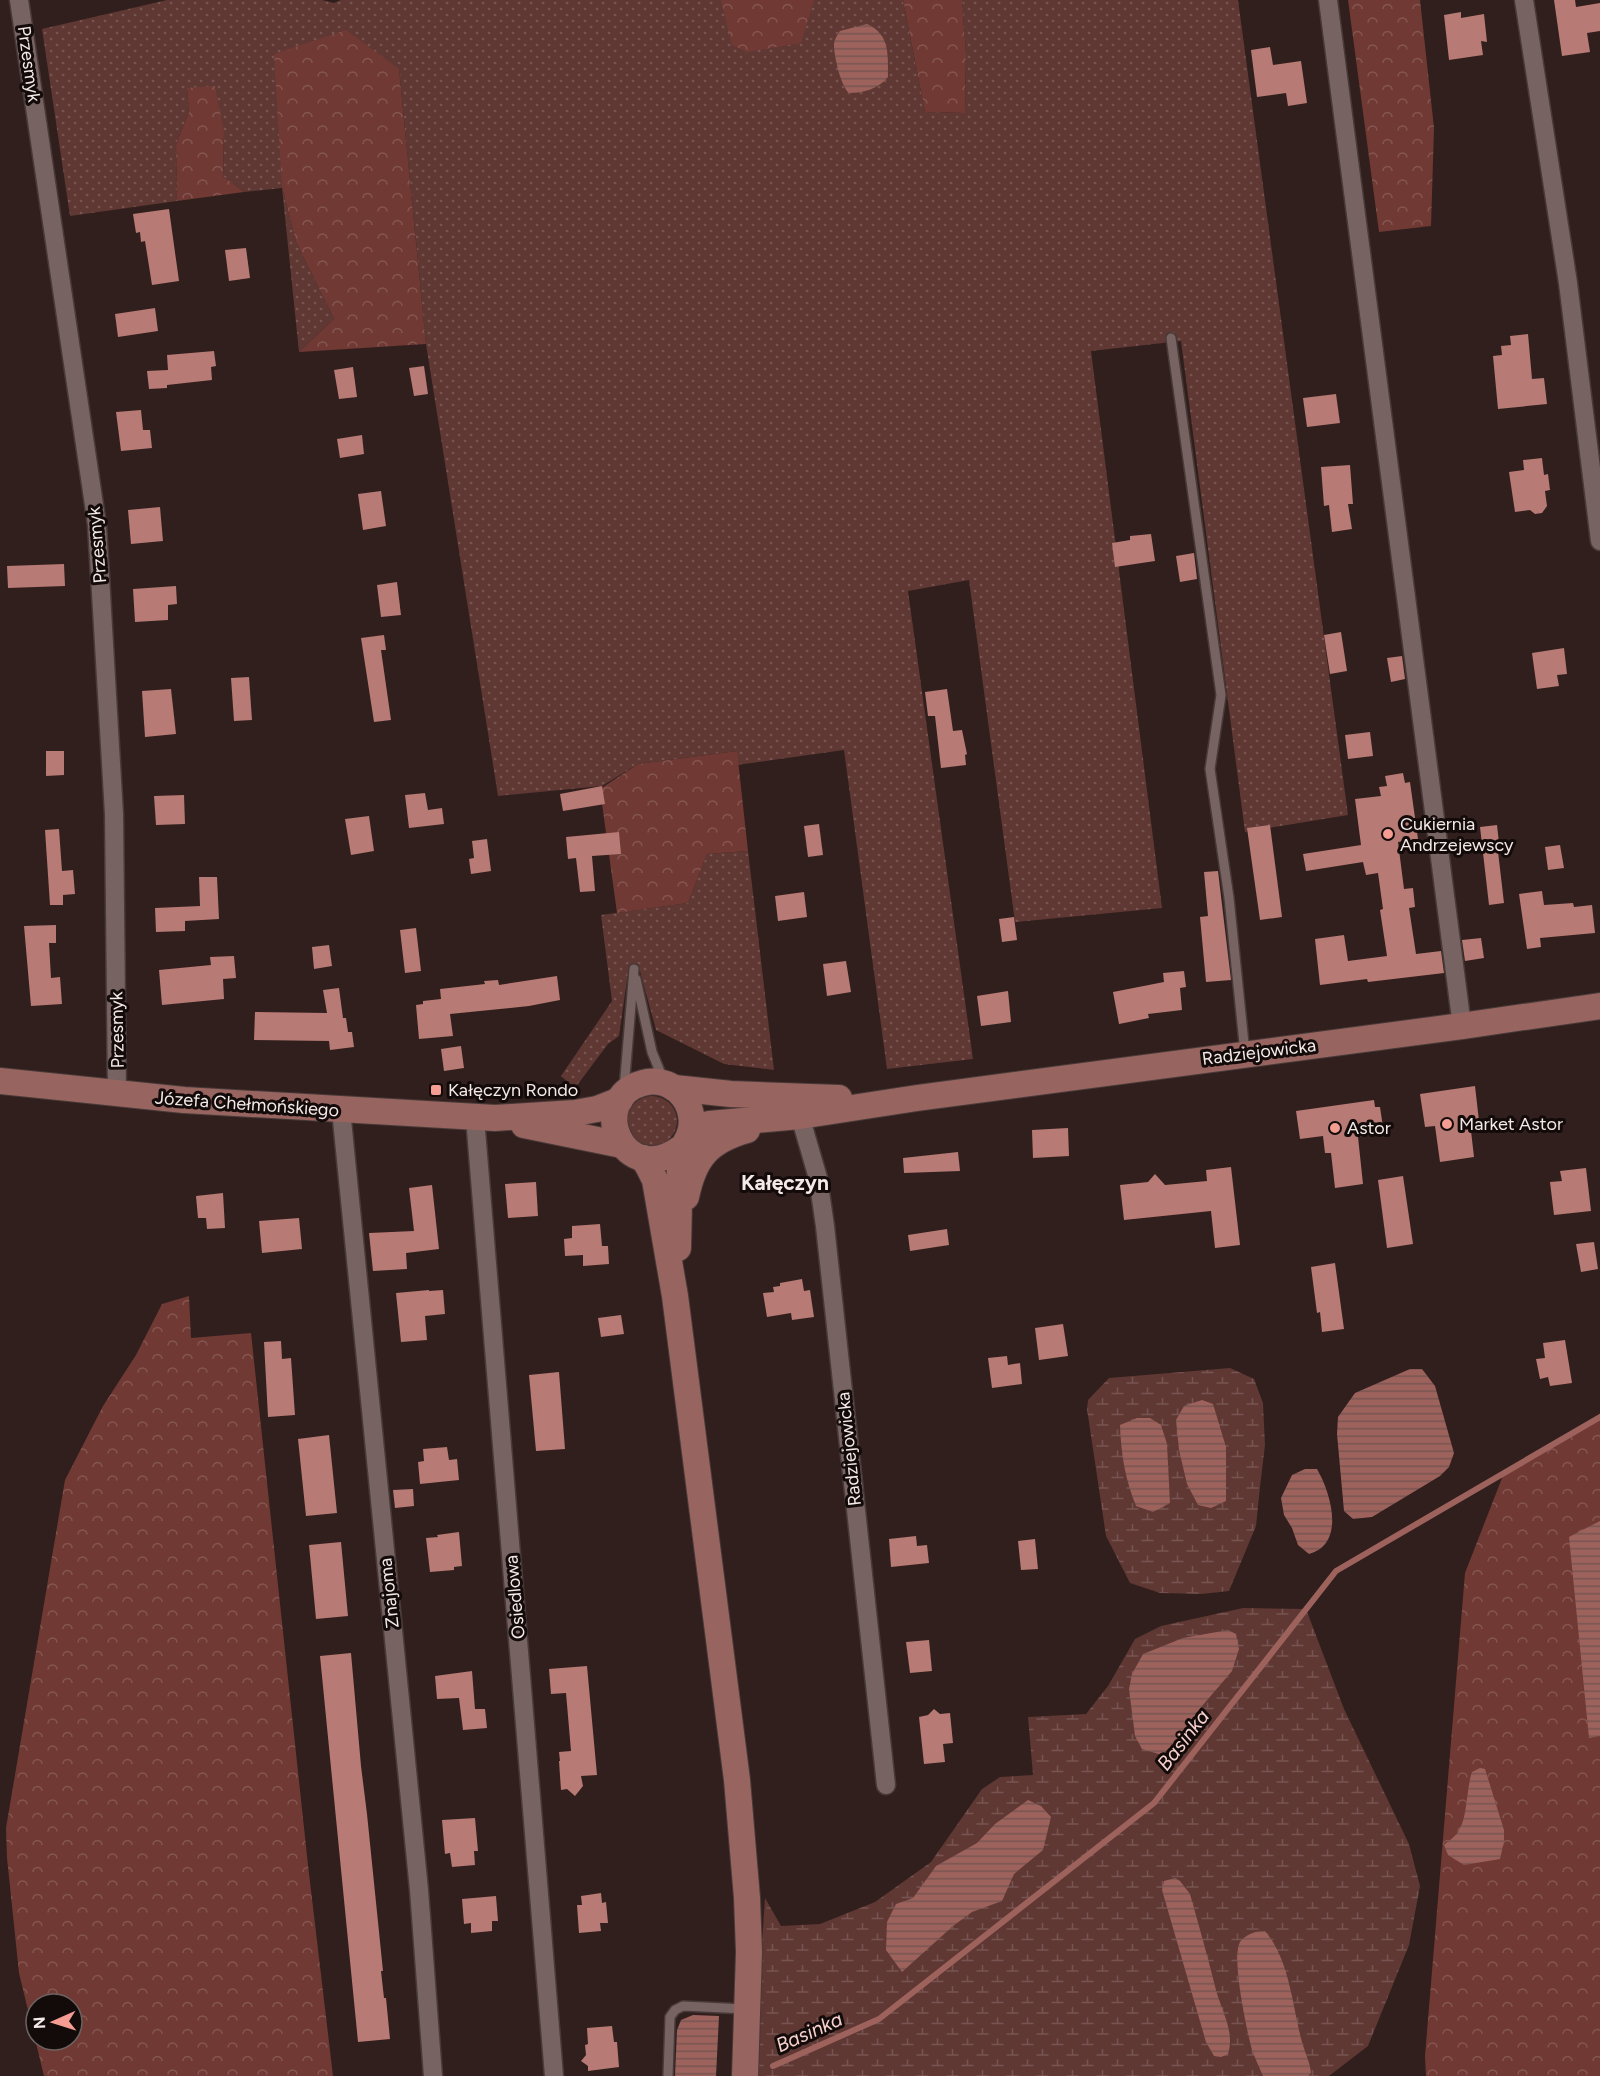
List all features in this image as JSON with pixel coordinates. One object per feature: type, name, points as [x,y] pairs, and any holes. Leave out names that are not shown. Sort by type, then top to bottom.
[{"type":"main road","name":"Radziejowicka","points":[[686,1140],[710,1124],[800,1116],[917,1098],[1600,1006]]},
{"type":"main road","name":"Józefa Chełmońskiego","points":[[0,1081],[117,1094],[485,1118],[575,1113],[597,1109],[622,1097]]},
{"type":"main road","points":[[675,1296],[686,1140],[692,1120],[690,1108],[684,1096],[670,1086],[647,1082],[639,1084],[622,1097],[615,1111],[614,1123],[616,1134],[648,1166],[654,1180],[675,1296],[738,1790],[747,1898],[749,2009],[745,2076]]},
{"type":"main road","name":"Radziejowicka","points":[[670,1086],[716,1093],[798,1097],[917,1098]]},
{"type":"main road","points":[[679,1240],[690,1181],[699,1161],[709,1147],[731,1134],[800,1116]]},
{"type":"main road","name":"Józefa Chełmońskiego","points":[[485,1118],[632,1152]]},
{"type":"main road","points":[[632,1152],[657,1160],[670,1156],[686,1140]]},
{"type":"street","name":"Przesmyk","points":[[19,0],[97,525],[114,814],[117,1094]]},
{"type":"street","points":[[1328,0],[1462,1026]]},
{"type":"street","points":[[1524,0],[1568,283],[1600,541]]},
{"type":"street","name":"Znajoma","points":[[341,1110],[419,1890],[433,2076]]},
{"type":"street","name":"Radziejowicka","points":[[800,1116],[818,1178],[825,1226],[886,1785]]},
{"type":"street","name":"Osiedlowa","points":[[485,1118],[554,2076]]},
{"type":"lane","points":[[1171,339],[1221,695],[1210,768],[1228,898],[1245,1054]]},
{"type":"lane","points":[[622,1097],[634,969],[652,1052],[658,1070],[670,1086]]},
{"type":"lane","points":[[668,2076],[670,2017],[675,2010],[683,2006],[749,2009]]},
{"type":"green space","points":[[167,0],[322,0],[334,3],[341,0],[903,0],[925,112],[965,113],[966,53],[962,0],[1238,0],[1348,815],[1245,832],[1181,341],[1091,351],[1162,908],[1015,922],[969,580],[908,591],[973,1059],[887,1069],[844,750],[737,765],[737,751],[638,764],[602,786],[498,796],[426,344],[399,69],[282,187],[296,242],[334,319],[299,352],[282,188],[244,192],[223,176],[224,132],[187,89],[189,112],[176,144],[177,201],[70,216],[42,29]]},
{"type":"green space","points":[[721,0],[814,0],[801,43],[747,52],[732,45]]},
{"type":"green space","points":[[903,0],[962,0],[966,53],[965,113],[925,112]]},
{"type":"green space","points":[[1348,0],[1420,0],[1434,128],[1431,226],[1379,232]]},
{"type":"green space","points":[[346,30],[399,69],[426,344],[299,352],[334,319],[296,242],[282,187],[274,54]]},
{"type":"green space","points":[[215,86],[224,132],[223,176],[244,192],[177,201],[176,144],[189,112],[187,88]]},
{"type":"green space","points":[[737,751],[748,851],[707,854],[688,903],[617,913],[600,789],[638,764]]},
{"type":"green space","points":[[748,851],[774,1070],[724,1064],[656,1030],[638,964],[629,966],[619,1036],[608,1044],[575,1088],[561,1076],[612,1001],[601,915],[688,903],[707,854]]},
{"type":"green space","points":[[657,1096],[670,1103],[676,1111],[676,1131],[670,1139],[662,1145],[647,1146],[634,1139],[628,1131],[627,1116],[634,1103],[642,1097]]},
{"type":"green space","points":[[189,1296],[191,1338],[251,1333],[333,2076],[44,2076],[38,2052],[84,2052],[84,1992],[24,1994],[19,1973],[6,1828],[65,1480],[103,1406],[136,1355],[162,1304]]},
{"type":"green space","points":[[1230,1368],[1254,1379],[1263,1403],[1265,1445],[1256,1526],[1229,1591],[1201,1594],[1160,1593],[1130,1583],[1106,1536],[1087,1409],[1088,1400],[1109,1378]]},
{"type":"green space","points":[[1600,1417],[1600,2076],[1426,2076],[1425,2056],[1465,1573],[1504,1473]]},
{"type":"green space","points":[[1243,1608],[1306,1609],[1344,1709],[1409,1844],[1420,1886],[1409,1945],[1368,2046],[1329,2076],[753,2076],[765,1898],[781,1926],[820,1924],[875,1902],[931,1862],[982,1789],[1000,1777],[1033,1775],[1028,1717],[1086,1714],[1108,1686],[1135,1639],[1161,1626]]},
{"type":"shaded area","points":[[867,24],[875,28],[884,39],[888,77],[880,85],[870,90],[849,93],[838,71],[834,50],[835,41],[840,31]]},
{"type":"shaded area","points":[[1410,1369],[1422,1369],[1435,1386],[1454,1453],[1449,1467],[1440,1476],[1372,1517],[1353,1519],[1344,1511],[1337,1434],[1338,1417],[1355,1393]]},
{"type":"shaded area","points":[[1202,1400],[1213,1404],[1226,1447],[1226,1501],[1211,1508],[1198,1505],[1187,1484],[1179,1450],[1176,1420],[1184,1406]]},
{"type":"shaded area","points":[[1137,1418],[1150,1418],[1161,1425],[1167,1444],[1170,1503],[1153,1512],[1136,1506],[1124,1466],[1120,1425]]},
{"type":"shaded area","points":[[1305,1469],[1317,1469],[1327,1491],[1332,1517],[1328,1540],[1321,1548],[1309,1554],[1298,1545],[1284,1515],[1281,1498],[1292,1475]]},
{"type":"shaded area","points":[[1600,1521],[1600,1736],[1589,1738],[1569,1537]]},
{"type":"shaded area","points":[[1228,1630],[1236,1634],[1239,1649],[1232,1671],[1203,1705],[1178,1740],[1162,1755],[1142,1749],[1135,1736],[1129,1689],[1132,1674],[1143,1654],[1183,1638]]},
{"type":"shaded area","points":[[1480,1768],[1485,1769],[1504,1830],[1504,1841],[1500,1859],[1464,1865],[1448,1855],[1444,1845],[1455,1836],[1461,1826],[1472,1772]]},
{"type":"shaded area","points":[[1028,1800],[1041,1806],[1051,1817],[1043,1850],[1014,1874],[1002,1901],[972,1912],[902,1972],[886,1950],[887,1922],[896,1904],[913,1898],[936,1866],[977,1843],[995,1824]]},
{"type":"shaded area","points":[[1175,1878],[1190,1894],[1227,2022],[1230,2046],[1228,2054],[1221,2057],[1214,2056],[1206,2042],[1162,1890],[1164,1881]]},
{"type":"shaded area","points":[[1265,1931],[1280,1956],[1285,1970],[1311,2073],[1308,2076],[1263,2076],[1252,2050],[1241,1995],[1237,1963],[1238,1950],[1240,1942],[1245,1937],[1255,1932]]},
{"type":"shaded area","points":[[693,2015],[719,2016],[716,2076],[675,2076],[677,2030],[681,2020]]},
{"type":"building","points":[[1554,0],[1575,0],[1576,7],[1600,3],[1600,31],[1587,33],[1590,52],[1562,56]]},
{"type":"building","points":[[1461,12],[1461,18],[1484,14],[1487,42],[1481,41],[1483,55],[1449,60],[1444,15]]},
{"type":"building","points":[[1270,47],[1273,65],[1301,61],[1307,103],[1288,106],[1286,93],[1257,97],[1251,50]]},
{"type":"building","points":[[169,209],[179,281],[152,285],[145,241],[141,242],[140,232],[136,233],[133,214]]},
{"type":"building","points":[[246,248],[250,278],[229,281],[225,250]]},
{"type":"building","points":[[155,308],[158,331],[118,337],[115,314]]},
{"type":"building","points":[[1528,334],[1532,379],[1544,378],[1547,404],[1498,409],[1493,356],[1502,355],[1501,346],[1511,345],[1510,336]]},
{"type":"building","points":[[214,351],[216,366],[211,367],[212,380],[149,389],[147,371],[168,370],[167,355]]},
{"type":"building","points":[[424,366],[428,394],[414,396],[409,368]]},
{"type":"building","points":[[353,367],[357,397],[339,399],[334,370]]},
{"type":"building","points":[[1336,394],[1340,423],[1307,427],[1303,398]]},
{"type":"building","points":[[141,410],[143,430],[150,430],[152,448],[121,451],[116,412]]},
{"type":"building","points":[[362,435],[364,454],[340,458],[337,439]]},
{"type":"building","points":[[1542,458],[1544,475],[1548,474],[1550,490],[1545,491],[1547,506],[1542,513],[1535,514],[1530,510],[1515,512],[1509,472],[1524,470],[1523,460]]},
{"type":"building","points":[[1350,465],[1353,504],[1348,504],[1352,529],[1332,532],[1329,505],[1324,506],[1321,467]]},
{"type":"building","points":[[381,491],[386,526],[363,530],[358,494]]},
{"type":"building","points":[[160,507],[163,541],[131,544],[128,510]]},
{"type":"building","points":[[1151,534],[1155,561],[1115,567],[1112,543],[1130,540],[1130,536]]},
{"type":"building","points":[[1194,553],[1197,579],[1180,582],[1176,556]]},
{"type":"building","points":[[64,564],[65,586],[8,588],[7,566]]},
{"type":"building","points":[[397,582],[401,615],[381,617],[377,585]]},
{"type":"building","points":[[176,586],[177,604],[168,605],[168,620],[135,622],[133,589]]},
{"type":"building","points":[[1341,632],[1347,671],[1330,674],[1324,635]]},
{"type":"building","points":[[384,635],[386,650],[381,650],[391,720],[374,722],[361,638]]},
{"type":"building","points":[[1564,648],[1567,674],[1557,675],[1559,686],[1537,689],[1532,653]]},
{"type":"building","points":[[1402,656],[1405,679],[1391,682],[1387,658]]},
{"type":"building","points":[[249,677],[252,720],[234,721],[231,678]]},
{"type":"building","points":[[171,689],[176,734],[145,737],[142,691]]},
{"type":"building","points":[[947,689],[953,731],[962,730],[967,754],[965,755],[966,765],[941,768],[935,716],[928,716],[925,692]]},
{"type":"building","points":[[1370,732],[1373,756],[1348,759],[1345,735]]},
{"type":"building","points":[[46,751],[64,751],[64,775],[46,776]]},
{"type":"building","points":[[1403,773],[1405,783],[1410,782],[1418,839],[1398,842],[1404,889],[1413,888],[1415,907],[1409,908],[1416,954],[1441,951],[1444,973],[1320,985],[1315,939],[1344,935],[1348,961],[1387,956],[1380,910],[1383,909],[1378,873],[1366,875],[1363,862],[1306,871],[1303,854],[1361,845],[1355,799],[1381,796],[1379,787],[1387,786],[1385,776]]},
{"type":"building","points":[[602,786],[605,804],[563,811],[560,794]]},
{"type":"building","points":[[425,793],[428,810],[442,808],[444,824],[409,828],[405,795]]},
{"type":"building","points":[[184,795],[185,824],[156,825],[154,796]]},
{"type":"building","points":[[369,816],[374,851],[351,855],[345,819]]},
{"type":"building","points":[[819,824],[823,855],[808,857],[804,826]]},
{"type":"building","points":[[1270,825],[1282,917],[1260,920],[1247,828]]},
{"type":"building","points":[[1497,825],[1504,903],[1489,905],[1480,827]]},
{"type":"building","points":[[59,829],[62,871],[73,870],[75,894],[63,895],[63,905],[50,905],[45,830]]},
{"type":"building","points":[[619,832],[621,854],[592,856],[595,891],[580,892],[576,858],[568,859],[566,837]]},
{"type":"building","points":[[487,839],[491,871],[471,874],[469,859],[474,858],[472,841]]},
{"type":"building","points":[[1560,845],[1564,868],[1548,870],[1545,847]]},
{"type":"building","points":[[1218,871],[1231,980],[1206,982],[1200,917],[1208,916],[1204,872]]},
{"type":"building","points":[[199,877],[217,877],[219,919],[185,921],[185,931],[156,932],[155,908],[200,906]]},
{"type":"building","points":[[1542,891],[1544,905],[1573,903],[1574,907],[1592,905],[1595,933],[1540,938],[1541,947],[1527,949],[1519,894]]},
{"type":"building","points":[[804,892],[807,917],[778,921],[775,896]]},
{"type":"building","points":[[1014,917],[1017,940],[1002,942],[999,919]]},
{"type":"building","points":[[56,925],[56,943],[49,943],[51,978],[60,977],[62,1004],[31,1006],[24,926]]},
{"type":"building","points":[[416,928],[421,971],[405,973],[400,930]]},
{"type":"building","points":[[1481,938],[1484,958],[1465,961],[1462,940]]},
{"type":"building","points":[[329,945],[332,966],[314,969],[312,947]]},
{"type":"building","points":[[234,956],[236,978],[223,979],[224,999],[162,1005],[159,970],[211,965],[210,957]]},
{"type":"building","points":[[846,961],[851,992],[827,996],[823,964]]},
{"type":"building","points":[[1184,971],[1186,987],[1180,988],[1182,1010],[1148,1014],[1149,1018],[1119,1024],[1113,992],[1164,982],[1163,973]]},
{"type":"building","points":[[557,976],[560,1000],[529,1006],[450,1014],[453,1036],[419,1039],[416,1005],[423,1004],[423,1001],[441,999],[440,989],[485,984],[484,981],[498,980],[499,985]]},
{"type":"building","points":[[339,988],[343,1018],[346,1018],[348,1032],[352,1032],[354,1047],[330,1050],[329,1041],[254,1040],[255,1012],[327,1013],[323,990]]},
{"type":"building","points":[[1008,991],[1011,1022],[981,1026],[977,996]]},
{"type":"building","points":[[461,1046],[464,1068],[444,1071],[441,1049]]},
{"type":"building","name":"Market Astor","points":[[1475,1086],[1479,1121],[1470,1122],[1474,1157],[1440,1162],[1435,1126],[1425,1127],[1420,1094]]},
{"type":"building","points":[[1374,1100],[1375,1107],[1380,1107],[1384,1134],[1358,1137],[1363,1184],[1335,1188],[1331,1153],[1325,1153],[1323,1136],[1300,1139],[1296,1111]]},
{"type":"building","points":[[1068,1128],[1069,1156],[1033,1158],[1032,1130]]},
{"type":"building","points":[[958,1152],[960,1171],[904,1173],[903,1158]]},
{"type":"building","points":[[1231,1167],[1240,1245],[1215,1248],[1211,1211],[1124,1220],[1120,1185],[1148,1182],[1155,1174],[1165,1185],[1207,1181],[1206,1170]]},
{"type":"building","points":[[1586,1168],[1591,1211],[1554,1215],[1550,1182],[1562,1181],[1560,1171]]},
{"type":"building","points":[[1403,1176],[1413,1244],[1387,1248],[1378,1180]]},
{"type":"building","points":[[536,1182],[538,1216],[508,1218],[505,1184]]},
{"type":"building","points":[[432,1185],[439,1249],[406,1253],[407,1269],[373,1271],[369,1233],[414,1231],[409,1188]]},
{"type":"building","points":[[223,1193],[225,1228],[207,1229],[206,1218],[198,1218],[196,1196]]},
{"type":"building","points":[[299,1218],[302,1249],[262,1253],[259,1221]]},
{"type":"building","points":[[600,1224],[602,1246],[608,1246],[609,1264],[583,1266],[583,1255],[565,1256],[564,1239],[572,1238],[572,1226]]},
{"type":"building","points":[[947,1229],[949,1245],[910,1251],[908,1235]]},
{"type":"building","points":[[1594,1242],[1598,1269],[1581,1272],[1576,1244]]},
{"type":"building","points":[[1335,1263],[1344,1329],[1322,1332],[1311,1267]]},
{"type":"building","points":[[802,1279],[804,1291],[810,1290],[814,1317],[792,1320],[791,1313],[767,1317],[763,1293],[774,1292],[773,1287],[780,1286],[780,1283]]},
{"type":"building","points":[[443,1290],[445,1314],[425,1316],[427,1340],[401,1342],[396,1293]]},
{"type":"building","points":[[621,1315],[624,1334],[601,1337],[598,1318]]},
{"type":"building","points":[[1063,1324],[1068,1356],[1039,1360],[1035,1328]]},
{"type":"building","points":[[1565,1340],[1572,1383],[1550,1386],[1548,1377],[1540,1379],[1536,1359],[1545,1358],[1543,1343]]},
{"type":"building","points":[[281,1341],[282,1359],[291,1358],[295,1415],[268,1417],[264,1342]]},
{"type":"building","points":[[1007,1356],[1008,1365],[1020,1363],[1022,1384],[992,1388],[988,1358]]},
{"type":"building","points":[[559,1372],[565,1449],[536,1451],[529,1375]]},
{"type":"building","points":[[329,1435],[337,1513],[306,1516],[298,1439]]},
{"type":"building","points":[[447,1447],[449,1460],[457,1459],[459,1480],[420,1484],[418,1462],[424,1461],[423,1449]]},
{"type":"building","points":[[413,1489],[414,1506],[395,1508],[393,1490]]},
{"type":"building","points":[[459,1532],[462,1566],[454,1567],[454,1570],[430,1572],[426,1538]]},
{"type":"building","points":[[916,1536],[917,1546],[927,1545],[929,1563],[891,1567],[889,1539]]},
{"type":"building","points":[[1035,1539],[1038,1569],[1021,1570],[1018,1541]]},
{"type":"building","points":[[341,1542],[348,1616],[316,1619],[309,1545]]},
{"type":"building","points":[[929,1640],[932,1671],[910,1673],[906,1642]]},
{"type":"building","points":[[351,1653],[383,1971],[381,1971],[390,2039],[358,2042],[320,1656]]},
{"type":"building","points":[[587,1666],[597,1775],[581,1776],[583,1786],[575,1796],[567,1789],[561,1790],[559,1752],[571,1751],[566,1693],[551,1694],[549,1669]]},
{"type":"building","points":[[472,1671],[475,1709],[485,1709],[487,1728],[463,1730],[459,1698],[437,1699],[435,1676]]},
{"type":"building","points":[[934,1709],[940,1714],[950,1713],[953,1743],[943,1744],[945,1762],[924,1764],[919,1717],[928,1715]]},
{"type":"building","points":[[475,1818],[478,1851],[474,1851],[475,1865],[452,1867],[450,1853],[445,1854],[442,1820]]},
{"type":"building","points":[[601,1893],[602,1903],[606,1902],[608,1923],[600,1923],[601,1931],[579,1933],[577,1905],[582,1905],[581,1896]]},
{"type":"building","points":[[496,1896],[498,1921],[492,1921],[492,1931],[471,1933],[471,1923],[464,1924],[462,1899]]},
{"type":"building","points":[[612,2026],[614,2042],[617,2042],[619,2067],[588,2071],[588,2066],[581,2061],[586,2055],[585,2045],[588,2044],[587,2028]]},
{"type":"waterway","name":"Basinka","points":[[773,2066],[879,2019],[1154,1803],[1336,1571],[1600,1417]]},
{"type":"place","name":"Cukiernia Andrzejewscy","points":[[1388,834]]},
{"type":"place","name":"Kałęczyn Rondo","points":[[436,1090]]},
{"type":"place","name":"Market Astor","points":[[1447,1124]]},
{"type":"place","name":"Astor","points":[[1335,1128]]},
{"type":"district","name":"Kałęczyn","points":[[785,1183]]}]
